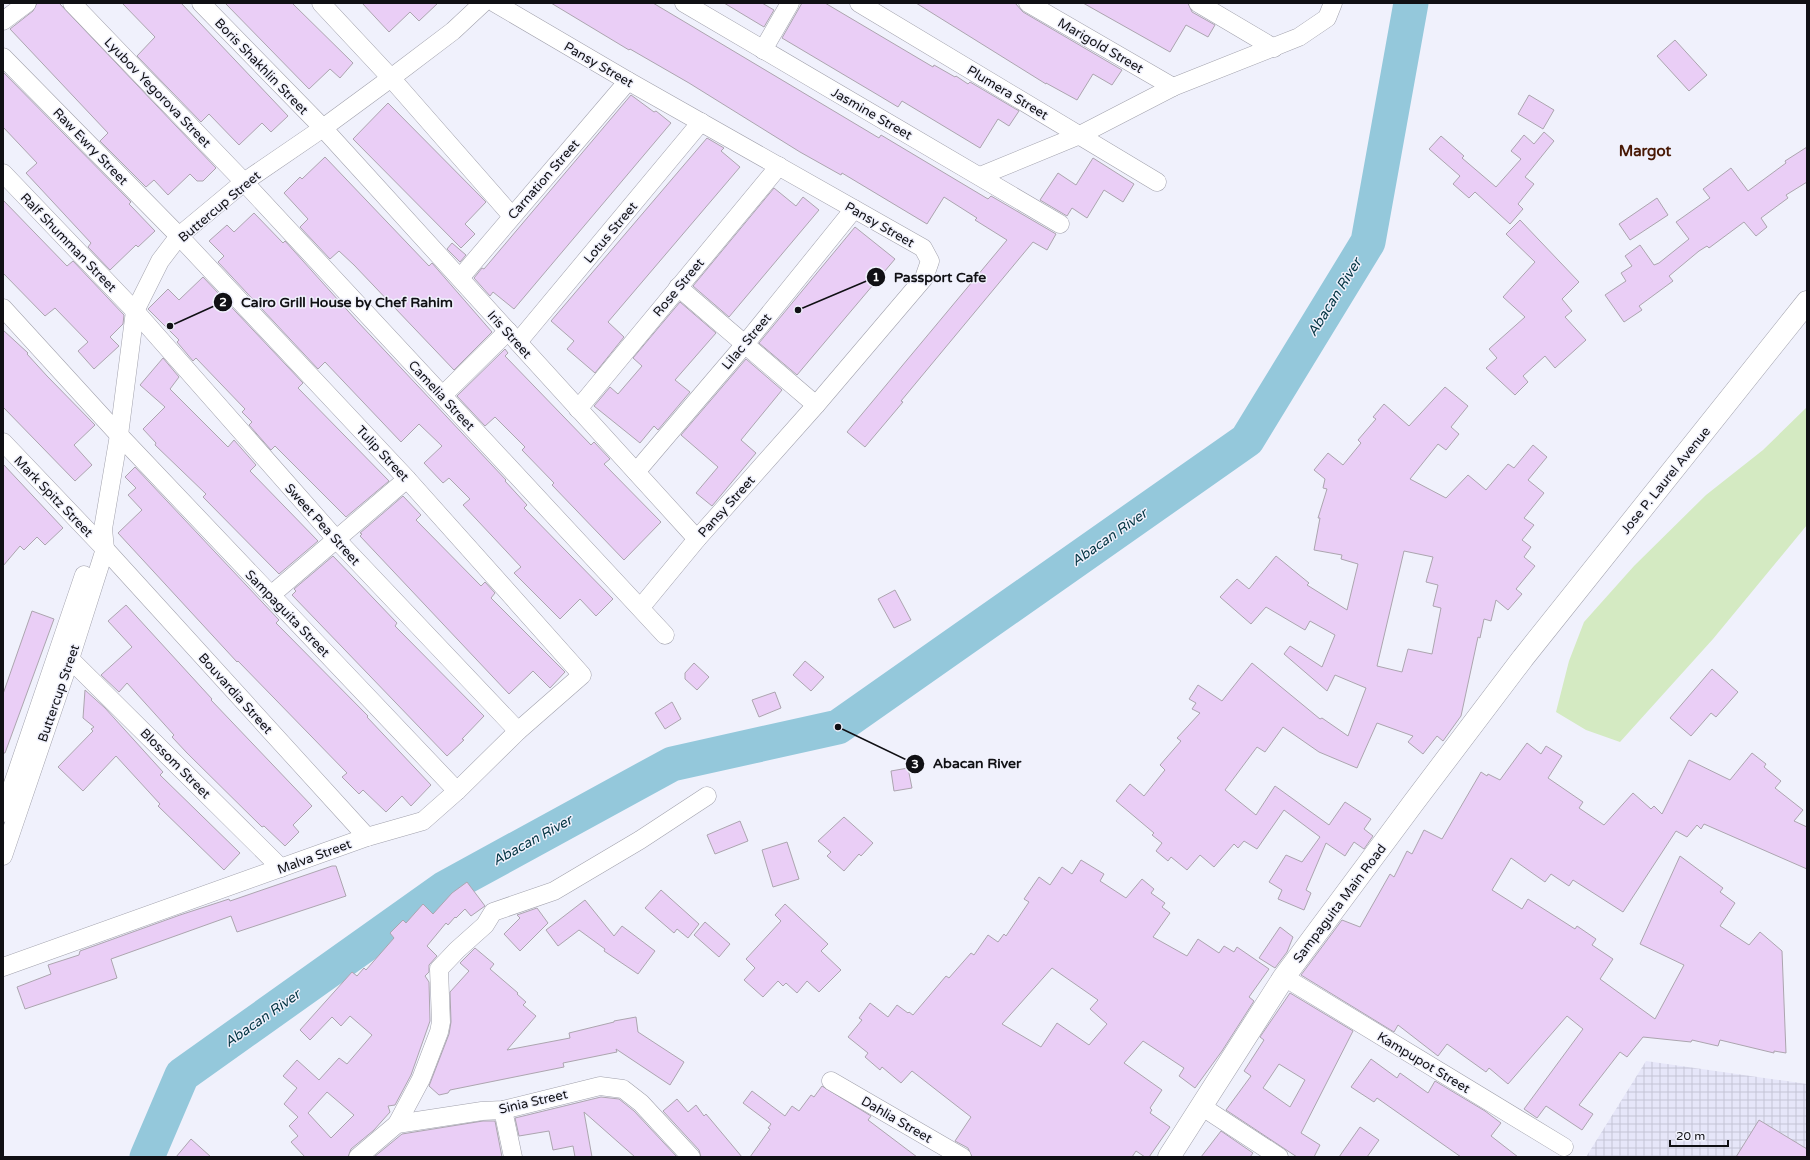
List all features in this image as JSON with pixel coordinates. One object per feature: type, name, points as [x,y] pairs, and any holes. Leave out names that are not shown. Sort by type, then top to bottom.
[{"type":"street","points":[[3,21],[27,3]]},
{"type":"street","name":"Lyubov Yegorova Street","points":[[72,3],[244,182]]},
{"type":"street","name":"Boris Shakhlin Street","points":[[201,3],[323,128]]},
{"type":"street","points":[[321,3],[391,78],[512,216]]},
{"type":"street","name":"Buttercup Street","points":[[3,856],[70,659],[101,539],[119,435],[135,311],[160,261],[178,236],[244,182],[323,128],[391,78],[453,31],[483,3]]},
{"type":"street","name":"Pansy Street","points":[[495,3],[628,81],[923,248],[930,261],[924,278],[816,405],[697,539],[641,607]]},
{"type":"street","name":"Jasmine Street","points":[[684,3],[1060,224]]},
{"type":"street","points":[[763,50],[790,3]]},
{"type":"street","name":"Plumera Street","points":[[860,3],[1157,182]]},
{"type":"street","name":"Marigold Street","points":[[1028,3],[1173,87]]},
{"type":"street","points":[[1198,3],[1274,48]]},
{"type":"street","points":[[980,176],[1080,135],[1173,87],[1299,37],[1327,18],[1333,3]]},
{"type":"street","name":"Raw Ewry Street","points":[[3,56],[178,236]]},
{"type":"street","name":"Carnation Street","points":[[460,278],[628,81]]},
{"type":"street","name":"Lotus Street","points":[[443,396],[513,337],[701,122]]},
{"type":"street","name":"Iris Street","points":[[323,128],[697,539]]},
{"type":"street","name":"Rose Street","points":[[578,409],[779,166]]},
{"type":"street","name":"Ralf Shumman Street","points":[[3,173],[135,311]]},
{"type":"street","name":"Camelia Street","points":[[244,182],[641,607],[665,635]]},
{"type":"street","name":"Lilac Street","points":[[636,472],[745,344],[854,209]]},
{"type":"street","name":"Tulip Street","points":[[178,236],[407,479],[582,675]]},
{"type":"street","points":[[678,287],[816,405]]},
{"type":"street","name":"Jose P. Laurel Avenue","points":[[1523,658],[1807,302]]},
{"type":"street","name":"Sampaguita Street","points":[[3,308],[119,435],[457,791]]},
{"type":"street","name":"Sweet Pea Street","points":[[135,311],[336,539],[518,732]]},
{"type":"street","name":"Mark Spitz Street","points":[[3,442],[101,539]]},
{"type":"street","points":[[270,595],[407,479]]},
{"type":"street","name":"Buttercup Street","points":[[3,814],[101,539]]},
{"type":"street","name":"Bouvardia Street","points":[[101,539],[367,837]]},
{"type":"street","name":"Sampaguita Main Road","points":[[1169,1157],[1284,977],[1523,658]]},
{"type":"street","name":"Blossom Street","points":[[70,659],[281,868]]},
{"type":"street","name":"Malva Street","points":[[3,967],[367,837],[423,821],[457,791],[518,732],[582,675]]},
{"type":"street","points":[[358,1157],[397,1124],[421,1078],[440,1032],[439,970],[456,950],[485,925],[493,912],[554,891],[640,840],[707,796]]},
{"type":"street","name":"Kampupot Street","points":[[1284,977],[1564,1147]]},
{"type":"street","name":"Dahlia Street","points":[[831,1081],[953,1154]]},
{"type":"street","name":"Sinia Street","points":[[397,1124],[482,1111],[503,1110],[600,1086],[622,1089],[641,1103],[691,1157]]},
{"type":"street","points":[[1201,1106],[1279,1157]]},
{"type":"street","points":[[503,1110],[513,1157]]},
{"type":"shaded area","points":[[1646,1061],[1807,1084],[1807,1157],[1586,1157]]},
{"type":"green space","points":[[1807,407],[1807,525],[1713,639],[1620,742],[1586,730],[1556,712],[1569,661],[1584,622],[1634,566],[1706,495],[1763,450]]},
{"type":"building","points":[[37,3],[59,3],[216,168],[203,181],[197,181],[190,174],[168,195],[154,180],[146,187],[100,141],[108,133],[10,29],[33,11]]},
{"type":"building","points":[[122,3],[181,3],[288,116],[271,132],[262,123],[239,145],[209,114],[201,122],[137,56],[155,37]]},
{"type":"building","points":[[225,3],[292,3],[353,63],[340,78],[330,69],[309,89]]},
{"type":"building","points":[[362,3],[438,3],[419,21],[410,12],[389,32]]},
{"type":"building","points":[[551,3],[653,3],[879,138],[881,135],[988,199],[991,196],[1056,234],[1047,250],[1033,242],[901,401],[903,402],[865,447],[847,432],[1007,240],[975,220],[977,218],[944,197],[927,224],[842,173],[841,175],[800,152],[689,83],[630,49],[629,50]]},
{"type":"building","points":[[724,3],[762,3],[774,10],[764,27]]},
{"type":"building","points":[[802,3],[825,3],[933,67],[934,65],[968,84],[970,82],[1019,111],[1009,126],[998,119],[980,148],[902,101],[898,107],[782,38]]},
{"type":"building","points":[[916,3],[1015,3],[1023,12],[1122,70],[1112,85],[1093,74],[1077,100],[1046,84]]},
{"type":"building","points":[[1083,3],[1188,3],[1192,12],[1215,25],[1208,37],[1186,25],[1170,52]]},
{"type":"building","points":[[1675,40],[1707,75],[1689,91],[1657,56]]},
{"type":"building","points":[[3,72],[131,202],[129,204],[155,231],[138,247],[136,245],[110,270],[88,247],[91,243],[26,173],[37,163],[3,127]]},
{"type":"building","points":[[631,95],[654,112],[656,111],[671,123],[514,309],[493,292],[490,296],[474,278],[482,268],[484,269]]},
{"type":"building","points":[[1529,95],[1554,110],[1543,129],[1518,114]]},
{"type":"building","points":[[388,103],[486,202],[465,224],[475,234],[461,248],[353,139]]},
{"type":"building","points":[[1544,132],[1554,141],[1525,177],[1534,184],[1518,204],[1523,209],[1510,224],[1475,192],[1469,198],[1453,184],[1460,176],[1429,149],[1441,136],[1464,156],[1462,158],[1496,187],[1521,159],[1511,151],[1524,135],[1534,144]]},
{"type":"building","points":[[707,138],[724,148],[721,151],[740,167],[608,322],[624,337],[595,373],[567,349],[574,341],[551,321]]},
{"type":"building","points":[[1807,147],[1807,182],[1786,195],[1788,198],[1761,218],[1767,227],[1756,236],[1744,222],[1709,248],[1707,246],[1699,251],[1669,276],[1673,281],[1639,306],[1642,310],[1624,322],[1605,295],[1626,281],[1621,273],[1632,266],[1625,256],[1640,245],[1654,265],[1659,263],[1689,239],[1676,222],[1710,198],[1703,189],[1731,168],[1748,191],[1786,163],[1785,161]]},
{"type":"building","points":[[325,157],[429,266],[432,263],[492,332],[454,370],[339,251],[330,259],[300,227],[308,219],[284,193],[300,177],[302,179]]},
{"type":"building","points":[[1093,158],[1134,184],[1123,202],[1104,190],[1087,218],[1072,208],[1067,216],[1040,200],[1058,173],[1076,185]]},
{"type":"building","points":[[774,188],[796,206],[803,197],[819,210],[729,317],[693,286]]},
{"type":"building","points":[[1657,198],[1668,215],[1630,240],[1619,224]]},
{"type":"building","points":[[3,200],[67,266],[73,261],[124,315],[123,324],[110,337],[119,346],[94,369],[78,351],[88,342],[55,308],[45,316],[3,273]]},
{"type":"building","points":[[254,213],[283,243],[285,241],[357,321],[506,480],[505,481],[527,505],[524,508],[613,599],[596,616],[580,599],[560,619],[514,573],[521,567],[463,505],[470,499],[449,478],[443,483],[424,463],[442,446],[419,424],[401,442],[325,362],[318,369],[218,262],[224,256],[209,241],[227,225],[234,232]]},
{"type":"building","points":[[1520,220],[1579,282],[1562,299],[1572,311],[1565,317],[1586,340],[1555,368],[1545,356],[1523,376],[1528,382],[1515,395],[1486,368],[1497,358],[1489,349],[1525,317],[1503,297],[1535,262],[1506,234]]},
{"type":"building","points":[[855,227],[895,259],[797,375],[759,343]]},
{"type":"building","points":[[452,243],[466,255],[460,262],[447,249]]},
{"type":"building","points":[[203,277],[303,383],[298,388],[389,481],[346,517],[275,446],[271,450],[249,425],[252,422],[242,412],[245,409],[196,358],[193,361],[177,342],[179,340],[148,309],[168,289],[179,300]]},
{"type":"building","points":[[680,302],[716,333],[675,380],[690,392],[658,430],[654,426],[640,443],[594,406],[610,387],[618,394],[642,366],[633,358]]},
{"type":"building","points":[[3,330],[28,353],[27,354],[47,376],[95,425],[74,445],[92,465],[75,481],[3,407]]},
{"type":"building","points":[[505,349],[508,353],[505,356],[591,445],[594,442],[610,459],[604,464],[661,522],[624,560],[552,485],[554,483],[522,450],[525,447],[495,417],[485,426],[457,396]]},
{"type":"building","points":[[163,358],[179,377],[170,389],[228,447],[234,440],[256,465],[250,471],[318,541],[279,574],[203,497],[206,494],[155,445],[156,443],[143,429],[165,407],[140,385]]},
{"type":"building","points":[[746,359],[782,390],[741,440],[756,453],[712,506],[696,493],[718,467],[681,435]]},
{"type":"building","points":[[1445,387],[1468,406],[1451,427],[1459,434],[1446,450],[1438,444],[1410,479],[1446,498],[1468,475],[1486,490],[1508,464],[1514,468],[1533,445],[1547,457],[1528,480],[1544,493],[1524,518],[1534,525],[1522,540],[1531,547],[1524,557],[1535,566],[1516,589],[1522,594],[1508,610],[1496,600],[1491,621],[1484,619],[1480,638],[1478,637],[1461,716],[1443,741],[1437,736],[1423,754],[1408,742],[1413,736],[1377,723],[1357,768],[1319,752],[1283,727],[1265,752],[1257,747],[1225,790],[1256,815],[1275,786],[1329,825],[1345,802],[1371,819],[1364,829],[1373,836],[1364,849],[1354,842],[1345,856],[1326,843],[1306,890],[1311,893],[1304,910],[1278,899],[1282,890],[1269,882],[1286,855],[1302,862],[1320,837],[1284,810],[1257,849],[1244,841],[1238,848],[1234,844],[1214,867],[1200,855],[1187,870],[1171,857],[1168,861],[1156,851],[1162,843],[1152,835],[1154,833],[1116,801],[1130,784],[1144,796],[1165,770],[1160,765],[1181,741],[1177,738],[1200,713],[1192,709],[1196,703],[1189,699],[1198,685],[1222,701],[1252,663],[1320,719],[1322,718],[1348,736],[1366,688],[1335,675],[1327,691],[1284,654],[1290,646],[1322,667],[1335,635],[1310,621],[1305,630],[1266,607],[1251,624],[1220,597],[1237,579],[1249,589],[1276,556],[1309,583],[1307,585],[1347,610],[1358,564],[1341,559],[1342,555],[1314,550],[1320,518],[1318,518],[1327,489],[1323,488],[1325,479],[1314,470],[1328,453],[1343,465],[1361,443],[1358,440],[1376,419],[1373,417],[1384,404],[1409,426]],"holes":[[[1404,551],[1433,557],[1426,582],[1438,585],[1433,606],[1441,608],[1432,654],[1408,649],[1402,672],[1377,666]]]},
{"type":"building","points":[[3,464],[63,528],[45,545],[37,537],[24,550],[20,546],[3,566]]},
{"type":"building","points":[[135,467],[279,620],[276,623],[368,716],[367,717],[431,785],[411,806],[402,796],[386,812],[363,790],[359,794],[342,777],[347,773],[238,661],[237,662],[118,533],[142,510],[128,495],[136,488],[125,477]]},
{"type":"building","points":[[403,496],[421,515],[416,520],[481,586],[485,582],[495,593],[491,598],[565,672],[550,688],[533,671],[509,694],[360,536],[362,534],[360,533]]},
{"type":"building","points":[[333,556],[397,623],[395,626],[484,716],[462,739],[464,740],[447,756],[292,595],[296,591],[294,589]]},
{"type":"building","points":[[895,590],[911,620],[894,628],[878,599]]},
{"type":"building","points":[[126,605],[212,699],[211,700],[312,806],[293,825],[299,832],[285,846],[264,826],[262,827],[187,753],[172,737],[174,735],[127,683],[119,692],[101,675],[132,647],[108,621]]},
{"type":"building","points":[[32,611],[54,619],[5,753],[3,753],[3,694]]},
{"type":"building","points":[[805,661],[824,677],[811,691],[793,675]]},
{"type":"building","points":[[694,663],[709,677],[697,690],[685,679],[685,673]]},
{"type":"building","points":[[1712,669],[1738,692],[1716,717],[1711,713],[1691,736],[1670,718]]},
{"type":"building","points":[[85,690],[105,708],[163,772],[160,775],[240,853],[224,870],[158,806],[160,804],[116,756],[83,791],[58,767],[93,731],[91,729],[94,727],[83,718]]},
{"type":"building","points":[[775,692],[781,708],[759,717],[752,700]]},
{"type":"building","points":[[672,702],[681,719],[665,729],[655,713]]},
{"type":"building","points":[[1527,743],[1541,754],[1546,746],[1562,756],[1548,778],[1583,802],[1579,808],[1604,825],[1633,793],[1651,809],[1654,806],[1662,814],[1689,760],[1730,780],[1752,753],[1766,764],[1764,767],[1781,781],[1775,788],[1803,810],[1794,821],[1807,827],[1807,869],[1704,824],[1701,829],[1697,825],[1687,837],[1676,831],[1623,912],[1573,880],[1569,886],[1551,874],[1545,882],[1511,858],[1492,890],[1522,909],[1528,899],[1575,929],[1577,926],[1596,939],[1592,945],[1613,959],[1600,979],[1655,1019],[1684,965],[1640,944],[1680,856],[1723,888],[1720,892],[1735,903],[1720,926],[1749,945],[1760,932],[1782,951],[1786,1053],[1774,1051],[1774,1053],[1720,1040],[1718,1046],[1692,1040],[1691,1042],[1643,1037],[1627,1057],[1620,1052],[1579,1105],[1593,1114],[1582,1130],[1546,1106],[1537,1118],[1524,1109],[1583,1029],[1567,1016],[1508,1084],[1489,1068],[1486,1072],[1447,1044],[1438,1056],[1398,1025],[1394,1032],[1301,975],[1342,920],[1360,927],[1390,874],[1394,877],[1407,851],[1412,854],[1424,830],[1442,839],[1481,772],[1487,776],[1488,774],[1500,780]]},
{"type":"building","points":[[908,768],[912,788],[894,791],[891,771]]},
{"type":"building","points":[[844,817],[873,843],[861,856],[859,854],[844,871],[827,856],[831,852],[818,841]]},
{"type":"building","points":[[740,821],[748,841],[715,854],[707,835]]},
{"type":"building","points":[[787,842],[799,879],[773,887],[762,850]]},
{"type":"building","points":[[1081,860],[1104,874],[1100,881],[1126,898],[1142,879],[1154,889],[1151,893],[1165,903],[1162,907],[1170,913],[1153,937],[1187,956],[1198,939],[1219,953],[1224,946],[1234,952],[1237,947],[1269,969],[1249,997],[1254,1001],[1222,1051],[1195,1088],[1179,1076],[1184,1068],[1143,1041],[1124,1063],[1162,1090],[1150,1108],[1152,1110],[1150,1113],[1170,1127],[1149,1157],[1145,1157],[1136,1151],[1132,1157],[972,1157],[968,1148],[955,1141],[971,1117],[912,1071],[901,1083],[882,1067],[880,1070],[865,1057],[868,1053],[848,1037],[862,1020],[859,1018],[870,1003],[888,1017],[897,1005],[913,1015],[946,976],[949,978],[971,953],[974,955],[988,935],[998,942],[1004,934],[1006,936],[1029,902],[1024,899],[1039,877],[1050,885],[1062,867],[1072,874]],"holes":[[[1052,968],[1098,1000],[1090,1009],[1107,1024],[1089,1045],[1057,1023],[1041,1047],[1002,1024]]]},
{"type":"building","points":[[332,866],[336,866],[346,896],[237,932],[231,916],[111,959],[117,978],[25,1009],[17,987],[51,974],[48,965],[79,955],[80,951],[180,915],[229,899],[230,901]]},
{"type":"building","points":[[467,882],[485,906],[471,916],[465,909],[448,925],[446,923],[427,946],[437,956],[429,965],[429,972],[425,976],[429,982],[430,1021],[411,1075],[395,1105],[388,1106],[390,1112],[374,1130],[351,1149],[348,1157],[305,1157],[291,1142],[298,1136],[289,1126],[298,1117],[284,1104],[297,1088],[283,1076],[297,1060],[319,1080],[339,1058],[347,1064],[372,1035],[350,1016],[341,1026],[332,1017],[310,1040],[300,1030],[352,972],[357,976],[364,968],[366,970],[394,938],[390,933],[403,920],[406,923],[423,904],[433,914],[452,893]],"holes":[[[327,1092],[354,1115],[331,1138],[308,1113]]]},
{"type":"building","points":[[661,890],[699,924],[688,938],[677,929],[674,933],[645,908]]},
{"type":"building","points":[[585,900],[614,936],[622,926],[655,951],[638,974],[604,951],[605,949],[579,930],[558,946],[546,930]]},
{"type":"building","points":[[785,904],[828,944],[821,951],[841,970],[819,992],[807,981],[797,993],[786,983],[783,986],[778,981],[763,997],[744,980],[755,968],[746,959],[781,921],[775,915]]},
{"type":"building","points":[[537,908],[548,923],[520,951],[504,934],[520,918],[517,915]]},
{"type":"building","points":[[705,922],[730,944],[719,957],[694,935]]},
{"type":"building","points":[[1280,927],[1293,937],[1287,952],[1275,968],[1259,958]]},
{"type":"building","points":[[475,948],[494,964],[490,969],[518,993],[517,994],[526,1002],[523,1005],[536,1016],[507,1050],[570,1038],[569,1033],[614,1021],[636,1017],[638,1032],[684,1062],[670,1085],[616,1049],[617,1052],[563,1063],[564,1067],[450,1090],[448,1093],[439,1095],[429,1086],[449,1034],[451,1022],[450,992],[469,971],[460,963]]},
{"type":"building","points":[[1290,993],[1353,1031],[1301,1133],[1320,1145],[1314,1157],[1297,1157],[1226,1110],[1251,1076],[1244,1071],[1264,1040],[1260,1037]],"holes":[[[1279,1064],[1305,1080],[1290,1107],[1263,1088]]]},
{"type":"building","points":[[1371,1059],[1397,1078],[1400,1073],[1428,1093],[1435,1081],[1485,1111],[1501,1123],[1491,1136],[1518,1157],[1461,1157],[1377,1098],[1374,1102],[1351,1087]]},
{"type":"building","points":[[822,1086],[871,1116],[868,1120],[917,1157],[750,1157],[770,1129],[768,1128],[771,1124],[743,1103],[752,1091],[785,1116],[792,1106],[799,1111],[811,1095],[814,1097]]},
{"type":"building","points":[[601,1097],[619,1099],[634,1111],[677,1157],[635,1157],[584,1112],[592,1157],[575,1157],[573,1146],[553,1150],[549,1131],[519,1136],[515,1118]]},
{"type":"building","points":[[677,1099],[688,1112],[696,1105],[704,1116],[706,1114],[742,1157],[701,1157],[699,1150],[663,1111]]},
{"type":"building","points":[[1759,1120],[1807,1149],[1807,1157],[1736,1157]]},
{"type":"building","points":[[483,1121],[495,1121],[502,1157],[374,1157],[402,1134]]},
{"type":"building","points":[[1360,1127],[1379,1140],[1367,1157],[1339,1157]]},
{"type":"building","points":[[1221,1131],[1253,1153],[1250,1157],[1201,1157]]},
{"type":"building","points":[[191,1139],[211,1157],[176,1157]]},
{"type":"waterway","name":"Abacan River","points":[[147,1157],[182,1075],[445,888],[672,764],[838,727],[1247,440],[1368,242],[1411,3]]},
{"type":"place","name":"Passport Cafe","points":[[798,310]]},
{"type":"place","name":"Cairo Grill House by Chef Rahim","points":[[170,326]]},
{"type":"place","name":"Abacan River","points":[[838,727]]},
{"type":"district","name":"Margot","points":[[1645,151]]}]
